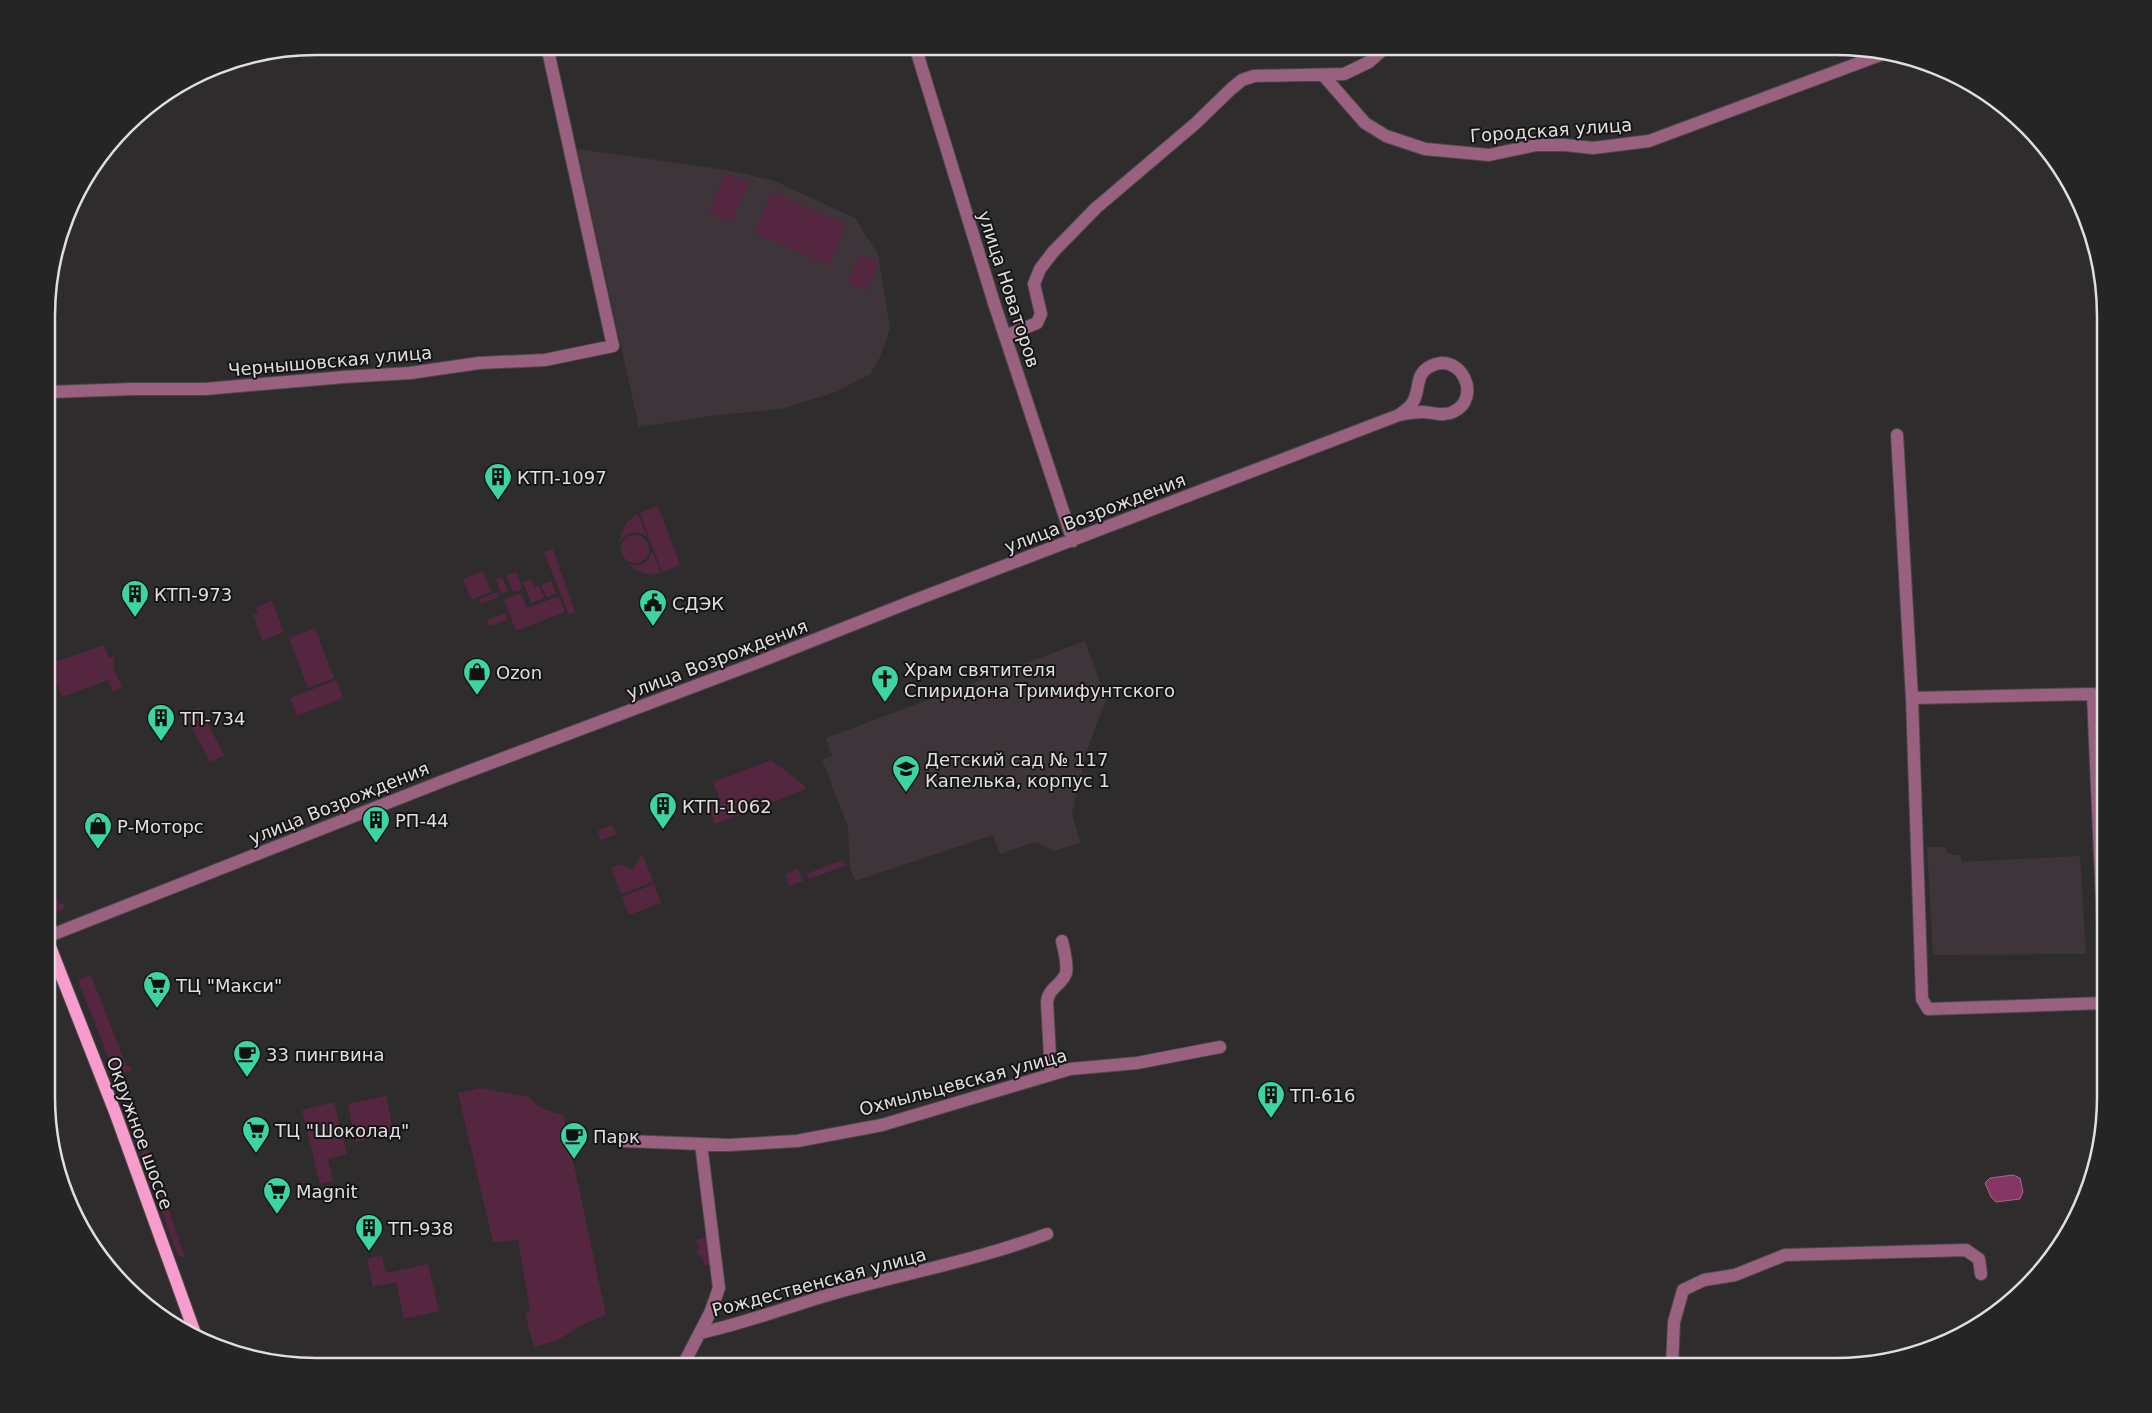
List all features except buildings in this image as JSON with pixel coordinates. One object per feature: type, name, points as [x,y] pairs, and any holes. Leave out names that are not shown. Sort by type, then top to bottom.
[{"type":"main road","name":"Окружное шоссе","points":[[55,962],[115,1112],[193,1327]]},
{"type":"street","name":"Чернышовская улица","points":[[55,392],[205,389],[410,373],[479,363],[545,360],[613,346],[549,55]]},
{"type":"street","name":"улица Новаторов","points":[[918,55],[1005,336],[1073,541]]},
{"type":"street","points":[[1005,336],[1037,323],[1041,314],[1034,284],[1040,269],[1053,252],[1096,208],[1196,123],[1230,89],[1242,80],[1268,74],[1344,74],[1357,69],[1377,55]]},
{"type":"street","name":"Городская улица","points":[[1323,75],[1366,123],[1386,136],[1424,149],[1488,155],[1536,145],[1565,145],[1593,148],[1648,141],[1874,58]]},
{"type":"street","name":"улица Возрождения","points":[[55,933],[442,781],[756,664],[910,602],[1399,415],[1420,412],[1444,414],[1458,409],[1464,402],[1467,393],[1467,383],[1463,374],[1456,367],[1447,364],[1428,367],[1419,378],[1414,401],[1399,415]]},
{"type":"street","points":[[1897,435],[1912,698],[1922,999],[1928,1009],[2097,1003]]},
{"type":"street","points":[[1912,698],[2097,695]]},
{"type":"street","points":[[1051,1074],[1046,1002],[1050,991],[1066,975],[1062,941]]},
{"type":"street","name":"Охмыльцевская улица","points":[[625,1141],[768,1144],[797,1141],[882,1125],[1070,1069],[1137,1063],[1220,1047]]},
{"type":"street","name":"Рождественская улица","points":[[700,1333],[713,1307],[719,1288],[701,1144]]},
{"type":"street","name":"Рождественская улица","points":[[700,1333],[836,1293],[936,1269],[1020,1245],[1047,1234]]},
{"type":"street","points":[[1672,1358],[1674,1322],[1683,1290],[1704,1280],[1734,1275],[1785,1255],[1966,1250],[1979,1259],[1981,1274]]},
{"type":"street","points":[[687,1358],[700,1333]]},
{"type":"shaded area","points":[[577,149],[727,170],[772,180],[855,218],[878,254],[890,329],[880,357],[870,374],[836,392],[781,409],[709,416],[639,427]]},
{"type":"shaded area","points":[[725,173],[749,183],[732,223],[708,213]]},
{"type":"shaded area","points":[[771,192],[846,224],[829,265],[754,233]]},
{"type":"shaded area","points":[[860,254],[879,262],[867,291],[848,283]]},
{"type":"shaded area","points":[[658,506],[680,565],[662,572],[640,513]]},
{"type":"shaded area","points":[[638,514],[647,536],[635,532],[625,536],[620,542],[625,525]]},
{"type":"shaded area","points":[[635,535],[645,539],[649,549],[645,559],[635,563],[625,559],[621,549],[625,539]]},
{"type":"shaded area","points":[[553,549],[575,612],[569,615],[544,552]]},
{"type":"shaded area","points":[[652,551],[661,573],[643,573],[628,564],[643,564],[649,559]]},
{"type":"shaded area","points":[[483,571],[491,592],[471,600],[463,579]]},
{"type":"shaded area","points":[[516,572],[522,589],[513,592],[506,575]]},
{"type":"shaded area","points":[[502,577],[508,591],[501,593],[496,579]]},
{"type":"shaded area","points":[[531,579],[534,587],[539,586],[544,598],[531,603],[523,582]]},
{"type":"shaded area","points":[[551,581],[556,594],[546,597],[541,585]]},
{"type":"shaded area","points":[[497,592],[499,597],[481,604],[479,599]]},
{"type":"shaded area","points":[[521,593],[527,608],[559,596],[565,612],[516,631],[504,600]]},
{"type":"shaded area","points":[[272,601],[284,632],[262,640],[253,615],[258,613],[256,607]]},
{"type":"shaded area","points":[[505,613],[508,620],[489,626],[487,620]]},
{"type":"shaded area","points":[[315,628],[334,678],[308,688],[289,638]]},
{"type":"shaded area","points":[[1085,641],[1106,699],[1086,753],[1072,814],[1080,843],[1054,851],[1035,842],[1000,854],[993,835],[855,881],[850,867],[848,827],[822,759],[832,756],[826,738]]},
{"type":"shaded area","points":[[104,645],[109,658],[114,657],[114,669],[122,688],[113,692],[108,680],[62,697],[55,679],[55,662]]},
{"type":"shaded area","points":[[337,680],[343,698],[297,716],[290,698]]},
{"type":"shaded area","points":[[199,707],[224,755],[210,762],[185,714]]},
{"type":"shaded area","points":[[771,760],[804,785],[806,789],[715,824],[708,805],[720,800],[713,782]]},
{"type":"shaded area","points":[[612,825],[616,835],[600,839],[598,830]]},
{"type":"shaded area","points":[[1927,847],[1946,847],[1946,851],[1952,855],[1961,855],[1962,862],[2080,856],[2086,954],[1933,955]]},
{"type":"shaded area","points":[[643,855],[653,882],[621,894],[611,868],[621,864],[633,870]]},
{"type":"shaded area","points":[[843,860],[845,866],[809,879],[806,874]]},
{"type":"shaded area","points":[[798,869],[803,881],[789,886],[785,874]]},
{"type":"shaded area","points":[[654,884],[661,903],[629,915],[622,897]]},
{"type":"shaded area","points":[[55,894],[60,904],[66,904],[62,910],[55,912]]},
{"type":"shaded area","points":[[91,975],[126,1065],[132,1068],[131,1071],[115,1075],[78,980]]},
{"type":"shaded area","points":[[480,1088],[529,1097],[544,1109],[563,1114],[606,1315],[582,1325],[556,1341],[534,1347],[525,1314],[530,1310],[518,1240],[493,1242],[458,1093]]},
{"type":"shaded area","points":[[386,1096],[394,1134],[356,1142],[348,1104]]},
{"type":"shaded area","points":[[334,1102],[347,1154],[328,1159],[333,1181],[320,1184],[302,1110]]},
{"type":"shaded area","points":[[132,1109],[149,1155],[143,1157],[128,1120]]},
{"type":"shaded area","points":[[2013,1175],[2020,1178],[2023,1192],[2020,1199],[1996,1202],[1991,1197],[1985,1183],[1990,1178]]},
{"type":"shaded area","points":[[162,1191],[185,1258],[177,1254],[158,1200],[157,1196]]},
{"type":"shaded area","points":[[707,1237],[710,1264],[705,1266],[701,1255],[699,1256],[696,1240]]},
{"type":"shaded area","points":[[382,1255],[386,1273],[428,1264],[439,1311],[404,1319],[396,1282],[373,1287],[367,1259]]},
{"type":"place","name":"КТП-1097","points":[[498,501]]},
{"type":"place","name":"КТП-973","points":[[135,618]]},
{"type":"place","name":"СДЭК","points":[[653,627]]},
{"type":"place","name":"Ozon","points":[[477,696]]},
{"type":"place","name":"Храм святителя Спиридона Тримифунтского","points":[[885,703]]},
{"type":"place","name":"ТП-734","points":[[161,742]]},
{"type":"place","name":"Детский сад № 117 Капелька, корпус 1","points":[[906,793]]},
{"type":"place","name":"КТП-1062","points":[[663,830]]},
{"type":"place","name":"РП-44","points":[[376,844]]},
{"type":"place","name":"Р-Моторс","points":[[98,850]]},
{"type":"place","name":"ТЦ \"Макси\"","points":[[157,1009]]},
{"type":"place","name":"33 пингвина","points":[[247,1078]]},
{"type":"place","name":"ТП-616","points":[[1271,1119]]},
{"type":"place","name":"ТЦ \"Шоколад\"","points":[[256,1154]]},
{"type":"place","name":"Парк","points":[[574,1160]]},
{"type":"place","name":"Magnit","points":[[277,1215]]},
{"type":"place","name":"ТП-938","points":[[369,1252]]}]
